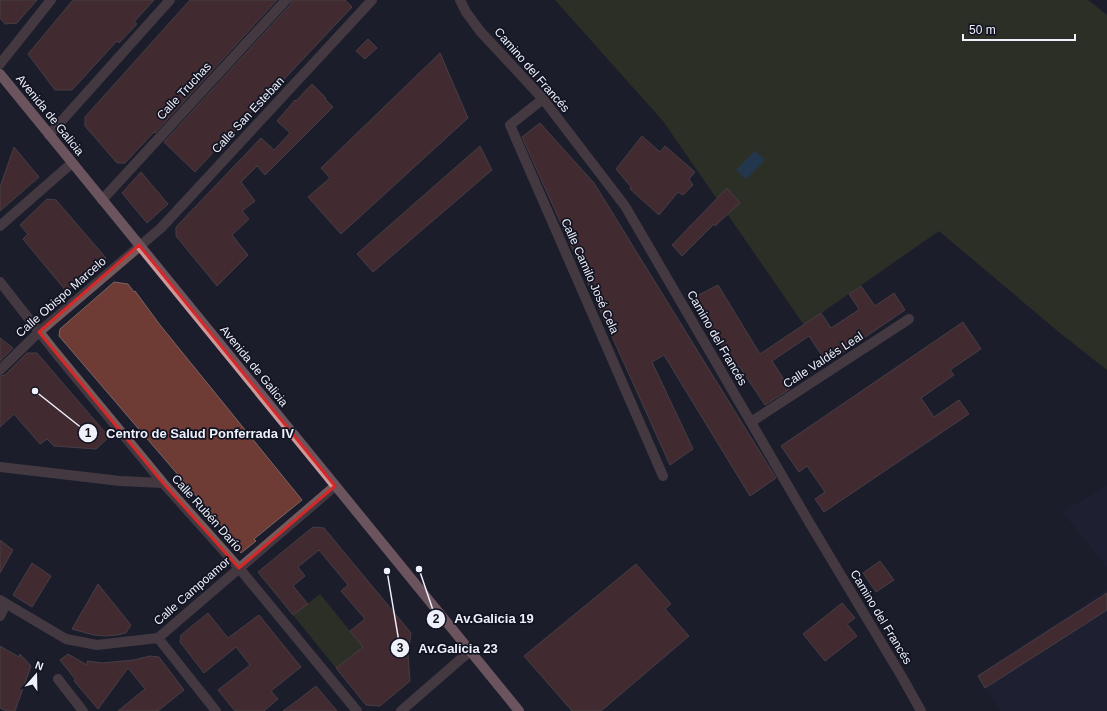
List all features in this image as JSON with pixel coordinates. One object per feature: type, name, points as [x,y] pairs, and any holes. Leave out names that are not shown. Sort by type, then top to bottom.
[{"type":"main road","name":"Avenida de Galicia","points":[[0,74],[519,711]]},
{"type":"street","points":[[0,64],[51,0]]},
{"type":"street","points":[[49,135],[170,0]]},
{"type":"street","name":"Calle Truchas","points":[[102,200],[286,0]]},
{"type":"street","name":"Calle San Esteban","points":[[139,246],[161,228],[372,0]]},
{"type":"street","name":"Camino del Francés","points":[[460,0],[466,12],[480,31],[543,99],[625,206],[921,711]]},
{"type":"street","name":"Calle Camilo José Cela","points":[[543,99],[510,125],[663,476]]},
{"type":"street","points":[[0,226],[72,163]]},
{"type":"street","name":"Calle Obispo Marcelo","points":[[0,370],[39,332],[139,246]]},
{"type":"street","name":"Calle Rubén Darío","points":[[0,282],[39,332],[163,483],[239,568],[357,711]]},
{"type":"street","name":"Calle Valdés Leal","points":[[751,422],[909,319]]},
{"type":"street","points":[[0,468],[120,481],[163,483]]},
{"type":"street","name":"Calle Campoamor","points":[[3,602],[66,638],[74,640],[97,645],[158,638],[335,486]]},
{"type":"street","points":[[0,616],[3,602]]},
{"type":"street","points":[[158,638],[216,711]]},
{"type":"street","points":[[401,711],[470,651]]},
{"type":"street","points":[[58,680],[82,711]]},
{"type":"highlighted area","points":[[139,245],[335,486],[239,568],[163,483],[39,332]]},
{"type":"shaded area","points":[[1107,486],[1107,567],[1062,512]]},
{"type":"shaded area","points":[[1107,590],[1107,711],[1001,711],[978,674]]},
{"type":"green space","points":[[555,0],[1088,0],[1107,15],[1107,370],[1060,333],[939,231],[804,325],[663,121]]},
{"type":"green space","points":[[320,594],[363,647],[336,668],[293,615]]},
{"type":"water","points":[[755,151],[765,160],[746,179],[736,170]]},
{"type":"building","points":[[0,0],[37,0],[17,23],[5,24],[0,18]]},
{"type":"building","points":[[73,0],[154,0],[134,22],[137,24],[119,43],[117,41],[72,90],[55,90],[28,54]]},
{"type":"building","points":[[190,0],[277,0],[155,133],[154,132],[125,163],[117,163],[85,126],[85,117]]},
{"type":"building","points":[[292,0],[345,0],[352,7],[247,117],[248,118],[222,146],[220,145],[195,172],[164,142],[291,4]]},
{"type":"building","points":[[368,39],[377,48],[365,59],[356,51]]},
{"type":"building","points":[[440,53],[468,118],[341,234],[308,197],[330,178],[321,168]]},
{"type":"building","points":[[312,84],[333,107],[265,175],[257,166],[241,182],[255,201],[242,211],[249,219],[232,235],[248,255],[217,286],[176,236],[176,227],[261,138],[274,150],[290,133],[277,121],[295,100],[296,101]]},
{"type":"building","points":[[540,123],[594,183],[776,478],[750,496],[664,355],[652,362],[693,449],[670,465],[522,137]]},
{"type":"building","points":[[642,136],[660,152],[665,146],[695,172],[689,179],[693,185],[683,195],[678,192],[659,215],[630,189],[631,187],[616,169]]},
{"type":"building","points":[[480,146],[492,170],[373,272],[357,254]]},
{"type":"building","points":[[14,147],[39,177],[0,211],[0,187]]},
{"type":"building","points":[[141,172],[168,204],[147,223],[122,193]]},
{"type":"building","points":[[727,188],[740,203],[715,226],[714,224],[682,256],[672,245]]},
{"type":"building","points":[[47,199],[56,200],[106,258],[86,278],[84,277],[66,291],[23,239],[28,234],[20,225]]},
{"type":"building","points":[[114,282],[128,284],[134,292],[135,291],[160,325],[302,500],[254,539],[256,541],[241,553],[226,535],[228,533],[59,336],[60,329]]},
{"type":"building","points":[[718,285],[760,354],[821,313],[831,328],[854,313],[859,309],[849,294],[861,286],[875,306],[894,293],[905,310],[827,363],[809,336],[772,361],[790,389],[765,405],[739,366],[735,368],[693,298]]},
{"type":"building","points":[[963,322],[981,349],[950,370],[954,375],[921,398],[934,417],[959,400],[969,414],[824,512],[815,499],[825,492],[807,466],[799,472],[781,446]]},
{"type":"building","points":[[0,338],[13,348],[0,361]]},
{"type":"building","points":[[27,353],[37,353],[109,437],[96,449],[54,446],[47,439],[40,444],[14,414],[0,427],[0,376],[5,375]]},
{"type":"building","points":[[313,527],[324,528],[411,633],[408,655],[410,681],[380,706],[366,705],[336,668],[363,647],[350,631],[365,619],[341,591],[348,585],[319,550],[298,567],[305,576],[293,586],[308,604],[293,615],[258,572]]},
{"type":"building","points":[[0,540],[13,550],[0,573]]},
{"type":"building","points":[[880,561],[894,580],[876,592],[863,573]]},
{"type":"building","points":[[32,563],[51,576],[32,607],[13,595]]},
{"type":"building","points":[[636,564],[671,604],[665,609],[689,636],[601,711],[572,711],[524,656]]},
{"type":"building","points":[[98,584],[131,625],[126,633],[106,636],[94,635],[72,629]]},
{"type":"building","points":[[1107,593],[1107,610],[985,688],[978,676]]},
{"type":"building","points":[[842,603],[855,618],[847,624],[857,636],[825,661],[803,634]]},
{"type":"building","points":[[208,613],[228,638],[259,615],[301,667],[271,691],[278,699],[264,711],[235,711],[218,690],[250,665],[236,647],[204,673],[180,642],[181,635]]},
{"type":"building","points":[[0,646],[19,657],[20,654],[31,666],[15,711],[7,711],[0,708]]},
{"type":"building","points":[[68,654],[87,665],[87,661],[102,663],[134,660],[150,656],[159,657],[184,690],[158,711],[118,711],[145,689],[128,668],[98,709],[74,681],[75,679],[60,660]]},
{"type":"building","points":[[316,686],[337,711],[283,711],[298,700]]},
{"type":"place","name":"Centro de Salud Ponferrada IV","points":[[35,391]]},
{"type":"place","name":"Av.Galicia 19","points":[[419,569]]},
{"type":"place","name":"Av.Galicia 23","points":[[387,571]]}]
